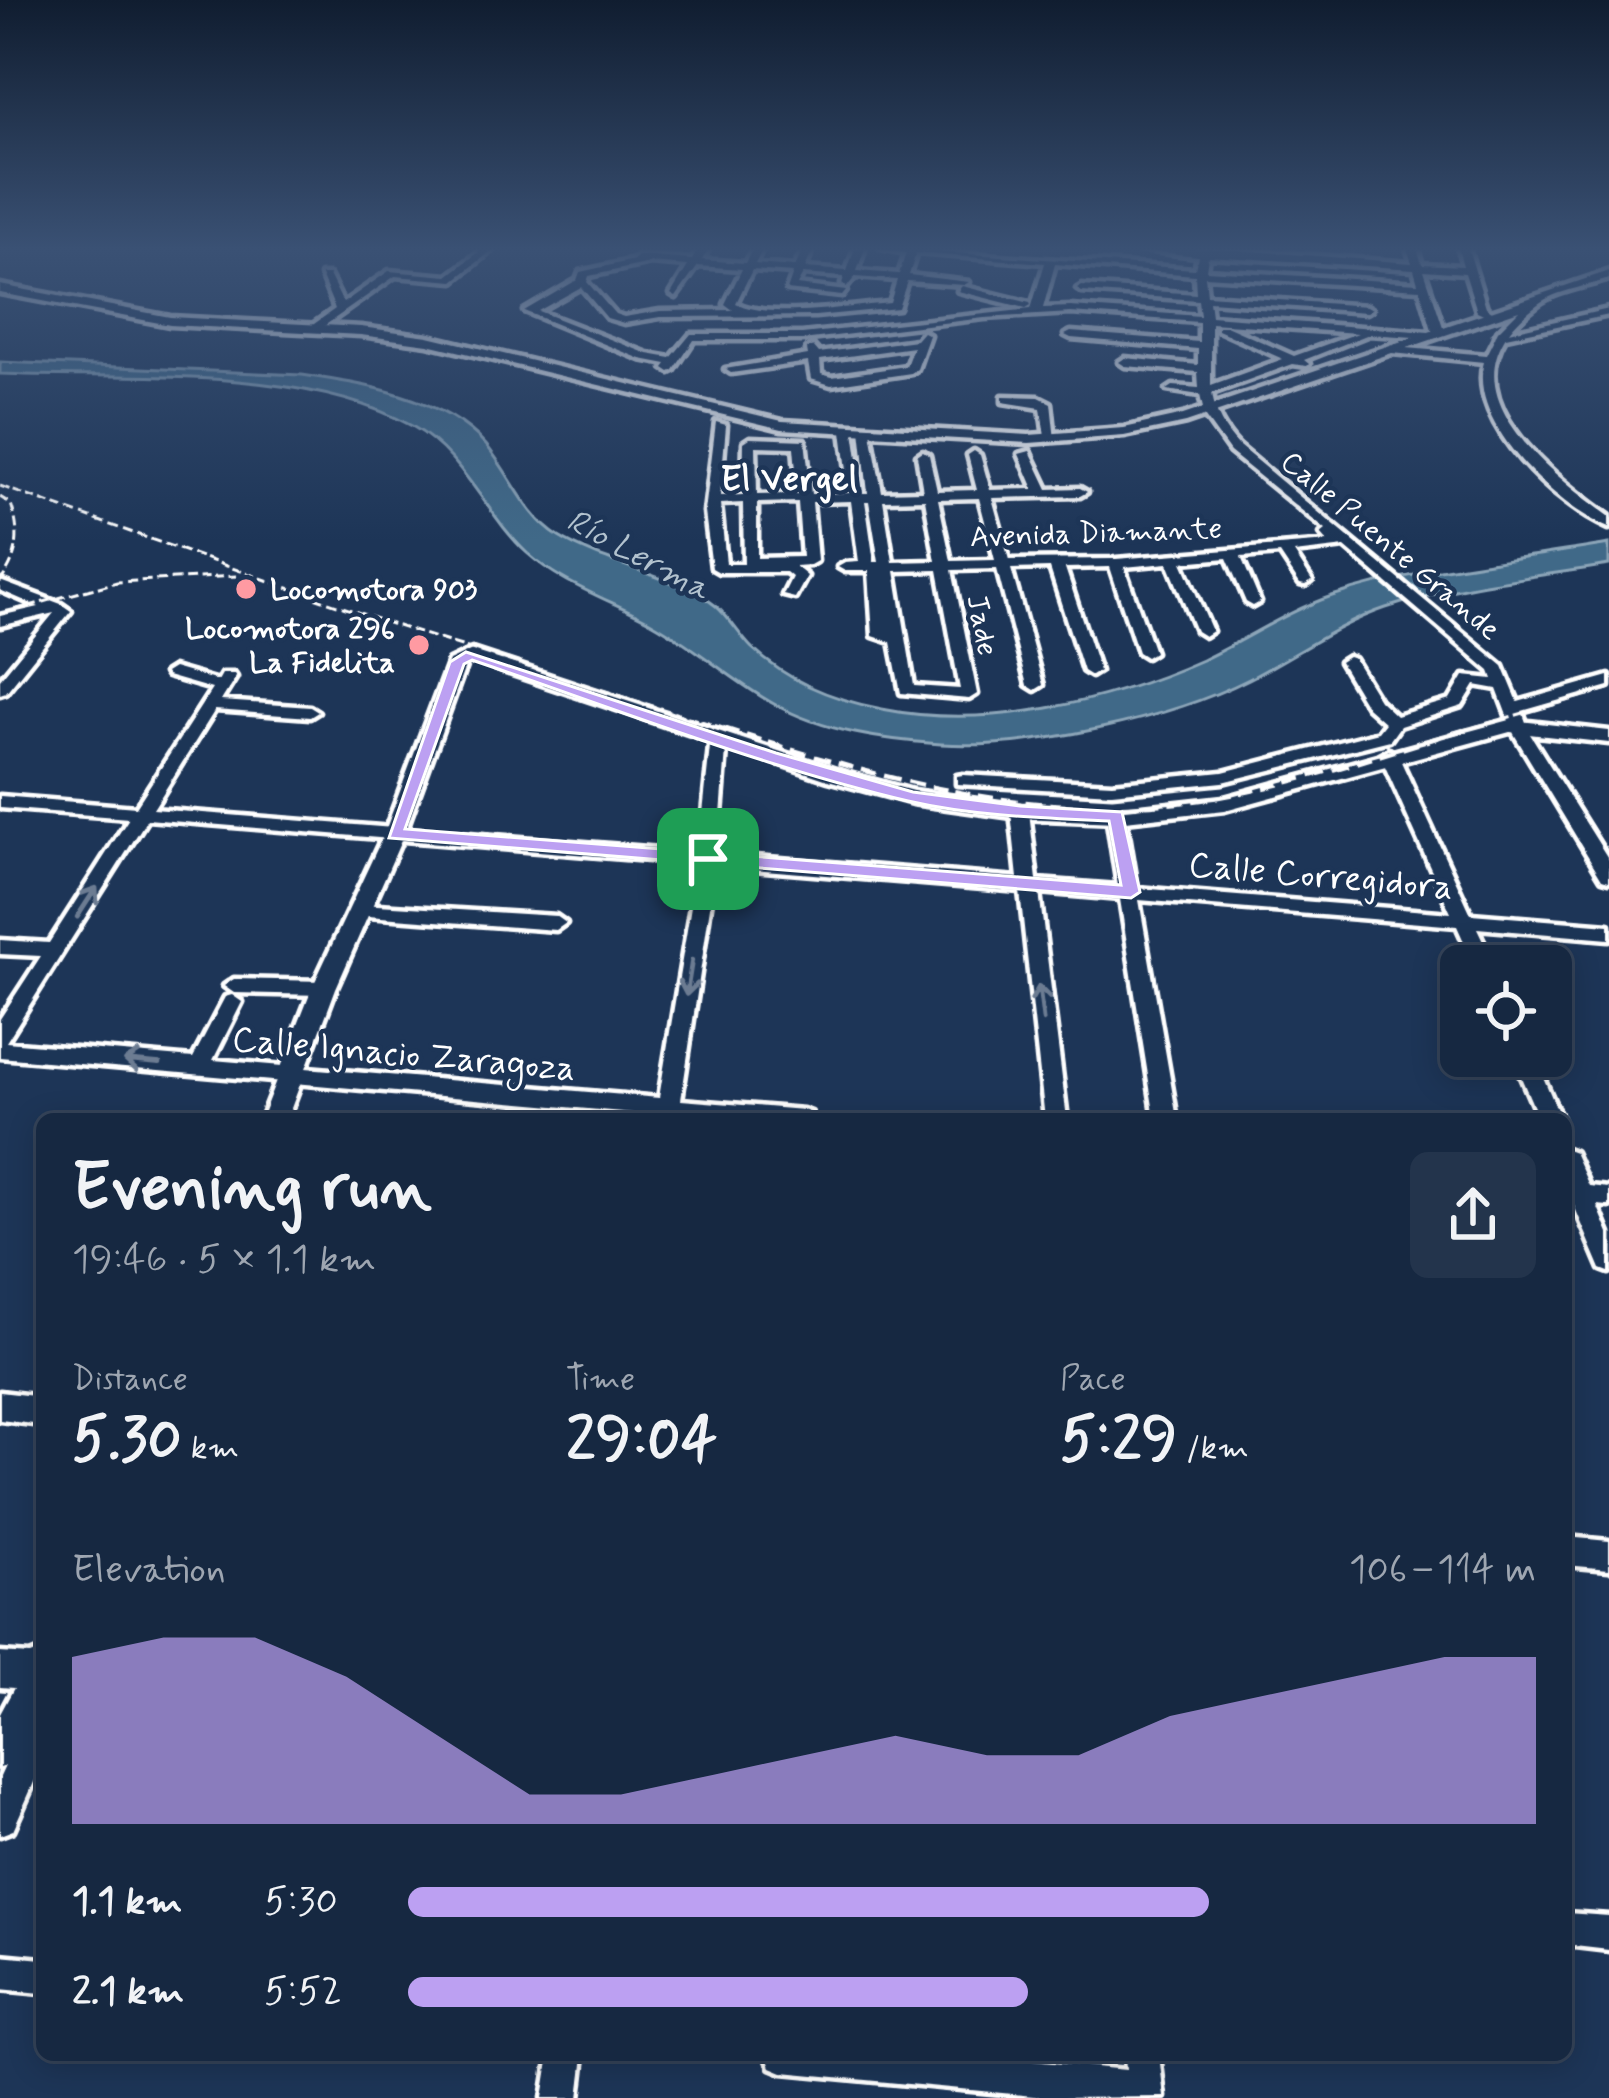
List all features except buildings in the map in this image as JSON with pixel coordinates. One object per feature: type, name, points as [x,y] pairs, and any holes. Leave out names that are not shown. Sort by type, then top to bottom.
[{"type":"main road","points":[[452,346],[733,415],[848,431],[1052,437],[1144,429],[1400,346]]},
{"type":"main road","points":[[1497,346],[1487,381],[1494,412],[1520,448],[1608,523]]},
{"type":"main road","points":[[1383,352],[1446,348],[1490,359]]},
{"type":"main road","points":[[1383,352],[1490,359]]},
{"type":"main road","points":[[1449,357],[1487,381]]},
{"type":"main road","points":[[277,1113],[324,988],[394,834],[458,662],[472,655],[912,797],[1020,812],[1116,816],[1263,797],[1518,723],[1609,737]]},
{"type":"main road","points":[[0,1406],[36,1410]]},
{"type":"main road","points":[[0,1670],[36,1671]]},
{"type":"main road","points":[[0,1751],[36,1679]]},
{"type":"main road","points":[[0,1817],[36,1738]]},
{"type":"street","points":[[620,346],[672,365],[685,346]]},
{"type":"street","points":[[746,346],[728,374],[901,346]]},
{"type":"street","points":[[813,346],[815,376],[831,381],[911,369],[919,346]]},
{"type":"street","points":[[1201,346],[1207,410]]},
{"type":"street","points":[[1261,346],[1321,371]]},
{"type":"street","points":[[1173,390],[1202,392],[1338,346]]},
{"type":"street","points":[[1379,346],[1383,352]]},
{"type":"street","points":[[1125,362],[1202,369]]},
{"type":"street","points":[[1007,399],[1040,401],[1046,406],[1052,437]]},
{"type":"street","name":"Calle Puente Grande","points":[[1207,410],[1245,461],[1277,482],[1497,669],[1518,723],[1609,875]]},
{"type":"street","points":[[720,425],[714,500],[719,568],[789,568],[800,576],[790,595]]},
{"type":"street","points":[[848,431],[875,567]]},
{"type":"street","points":[[865,432],[877,496],[875,567]]},
{"type":"street","points":[[750,442],[800,443],[810,561],[750,562],[748,498],[750,442]]},
{"type":"street","points":[[1025,454],[1042,493]]},
{"type":"street","name":"Jade","points":[[875,567],[881,636],[902,639],[901,675],[907,690],[969,694],[923,455]]},
{"type":"street","points":[[974,455],[1035,686]]},
{"type":"street","name":"Avenida Diamante","points":[[844,567],[1116,563],[1339,543],[1282,497],[1277,482]]},
{"type":"street","points":[[714,500],[1080,492]]},
{"type":"street","points":[[1285,550],[1305,581]]},
{"type":"street","points":[[1232,554],[1253,602]]},
{"type":"street","points":[[1173,558],[1204,631]]},
{"type":"street","points":[[1116,563],[1146,652]]},
{"type":"street","points":[[1055,564],[1091,671]]},
{"type":"street","points":[[0,585],[60,609]]},
{"type":"street","points":[[0,621],[60,609]]},
{"type":"street","points":[[0,689],[60,609]]},
{"type":"street","points":[[1348,662],[1370,700],[1394,722]]},
{"type":"street","points":[[0,1036],[226,682],[173,673]]},
{"type":"street","points":[[963,780],[1112,788],[1223,777],[1384,736],[1394,722],[1456,704],[1470,679],[1501,686]]},
{"type":"street","points":[[1518,723],[1609,681]]},
{"type":"street","points":[[211,705],[310,712]]},
{"type":"street","points":[[667,1113],[708,859],[719,737]]},
{"type":"street","points":[[1392,759],[1476,945]]},
{"type":"street","name":"Calle Corregidora","points":[[0,802],[1609,932]]},
{"type":"street","points":[[1020,812],[1055,1113]]},
{"type":"street","points":[[1116,816],[1165,1113]]},
{"type":"street","points":[[362,910],[556,923]]},
{"type":"street","points":[[0,946],[56,950]]},
{"type":"street","points":[[199,1067],[233,994],[324,988]]},
{"type":"street","name":"Calle Ignacio Zaragoza","points":[[0,1049],[667,1113]]},
{"type":"street","points":[[1532,1077],[1547,1113]]},
{"type":"street","points":[[1574,1194],[1609,1197]]},
{"type":"street","points":[[1574,1194],[1609,1262]]},
{"type":"street","points":[[1572,1552],[1609,1556]]},
{"type":"street","points":[[1572,1930],[1609,1933]]},
{"type":"street","points":[[0,1972],[36,1975]]},
{"type":"street","points":[[561,2098],[566,2061]]},
{"type":"street","points":[[815,2061],[941,2085],[1145,2081]]},
{"type":"water","points":[[0,362],[302,375],[376,388],[425,404],[468,428],[486,445],[528,506],[559,537],[702,596],[766,660],[813,688],[864,705],[922,715],[1004,714],[1126,689],[1202,660],[1315,602],[1400,578],[1609,544],[1609,565],[1469,587],[1386,608],[1217,694],[1140,719],[1015,742],[976,745],[898,740],[834,728],[793,714],[653,623],[555,574],[512,538],[430,438],[368,406],[266,384],[211,379],[0,374]]},
{"type":"railway","points":[[0,486],[391,624],[733,731]]},
{"type":"railway","points":[[0,497],[11,504],[17,535],[11,563],[0,582]]},
{"type":"railway","points":[[0,614],[117,582],[237,576]]},
{"type":"railway","points":[[1462,730],[1609,689]]},
{"type":"railway","points":[[723,728],[933,787],[986,797],[1094,806],[1232,795],[1462,730]]},
{"type":"railway","points":[[1462,730],[1470,728]]},
{"type":"place","name":"Locomotora 903","points":[[246,589]]},
{"type":"place","name":"Locomotora 296 La Fidelita","points":[[419,645]]},
{"type":"district","name":"El Vergel","points":[[789,477]]},
{"type":"route","points":[[472,655],[771,757],[912,797],[1020,812],[1116,816],[1131,892],[708,859],[394,834],[458,662],[472,655]]},
{"type":"water label","name":"Río Lerma","points":[[639,553]]}]
